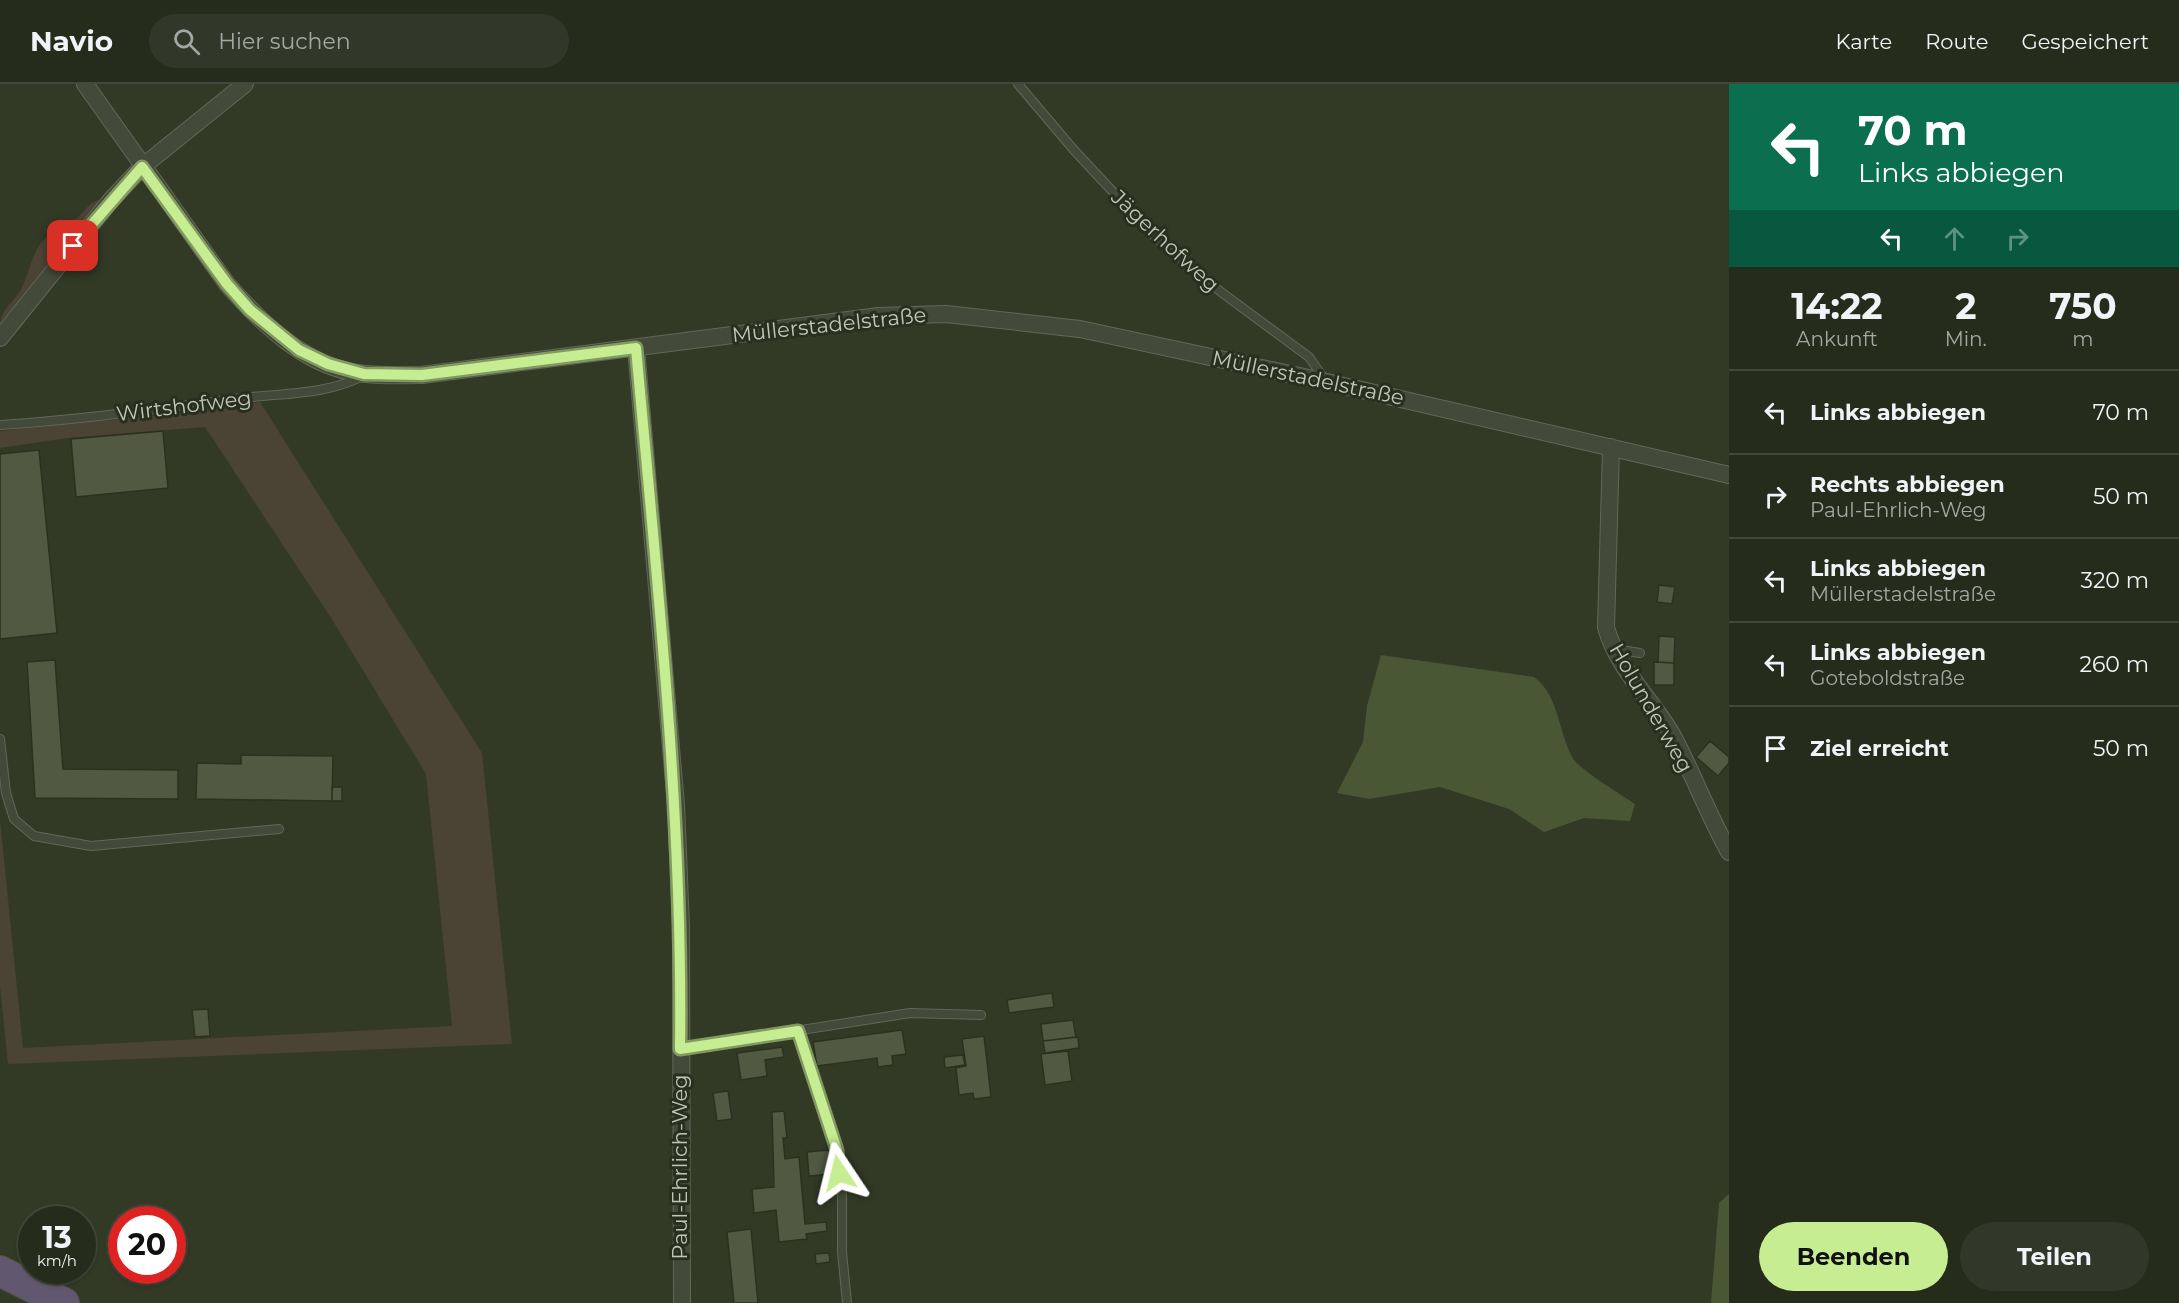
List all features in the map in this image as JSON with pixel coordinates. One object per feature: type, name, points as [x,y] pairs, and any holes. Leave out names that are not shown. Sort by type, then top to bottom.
[{"type":"highway","points":[[0,1271],[64,1303]]},
{"type":"street","name":"Müllerstadelstraße","points":[[85,84],[227,284],[250,310],[299,350],[328,364],[364,374],[422,375],[879,316],[946,314],[1080,329],[1327,382],[1729,475]]},
{"type":"street","points":[[0,338],[87,227],[142,167],[245,84]]},
{"type":"street","name":"Paul-Ehrlich-Weg","points":[[636,348],[675,805],[681,927],[682,1303]]},
{"type":"street","name":"Holunderweg","points":[[1611,447],[1606,627],[1612,649],[1672,735],[1712,822],[1729,852]]},
{"type":"lane","name":"Jägerhofweg","points":[[1018,84],[1072,149],[1156,238],[1221,292],[1309,357],[1327,382]]},
{"type":"lane","name":"Wirtshofweg","points":[[0,425],[88,418],[300,392],[348,384],[364,374]]},
{"type":"lane","points":[[1612,649],[1640,653]]},
{"type":"lane","points":[[0,739],[6,793],[14,819],[34,836],[91,846],[279,829]]},
{"type":"lane","points":[[680,1049],[910,1013],[981,1015]]},
{"type":"lane","points":[[798,1031],[837,1150],[842,1196],[842,1252],[848,1303]]},
{"type":"shaded area","points":[[99,200],[0,326],[4,311],[24,284],[39,246],[53,232],[81,215],[90,205]]},
{"type":"shaded area","points":[[260,402],[482,753],[512,1044],[8,1064],[0,986],[0,820],[23,1048],[452,1026],[426,774],[333,621],[205,427],[68,438],[0,448],[0,431],[180,413]]},
{"type":"shaded area","points":[[1381,655],[1534,677],[1549,694],[1574,760],[1593,776],[1635,804],[1630,821],[1584,818],[1544,832],[1509,809],[1440,787],[1369,799],[1337,793],[1363,742],[1367,706]]},
{"type":"shaded area","points":[[1729,1194],[1729,1303],[1711,1303],[1719,1203]]},
{"type":"building","points":[[163,431],[168,488],[76,497],[71,439]]},
{"type":"building","points":[[39,450],[57,633],[0,639],[0,454]]},
{"type":"building","points":[[1659,585],[1675,587],[1672,604],[1657,602]]},
{"type":"building","points":[[1659,636],[1675,637],[1674,663],[1658,662]]},
{"type":"building","points":[[55,660],[63,769],[178,770],[178,799],[35,798],[27,662]]},
{"type":"building","points":[[1654,662],[1674,663],[1674,685],[1654,685]]},
{"type":"building","points":[[1710,741],[1729,757],[1729,763],[1718,776],[1696,757]]},
{"type":"building","points":[[241,755],[333,756],[332,801],[196,799],[197,763],[241,764]]},
{"type":"building","points":[[332,787],[342,787],[342,801],[332,801]]},
{"type":"building","points":[[1052,993],[1054,1007],[1009,1013],[1007,1000]]},
{"type":"building","points":[[208,1009],[210,1036],[195,1037],[192,1010]]},
{"type":"building","points":[[1073,1020],[1076,1037],[1043,1041],[1041,1024]]},
{"type":"building","points":[[902,1030],[906,1054],[892,1056],[893,1065],[878,1067],[877,1058],[817,1066],[813,1042]]},
{"type":"building","points":[[984,1036],[991,1097],[974,1099],[973,1093],[959,1095],[956,1068],[966,1066],[962,1039]]},
{"type":"building","points":[[1078,1037],[1079,1048],[1045,1053],[1043,1041]]},
{"type":"building","points":[[782,1047],[784,1057],[765,1060],[767,1076],[741,1080],[737,1053]]},
{"type":"building","points":[[1068,1051],[1072,1081],[1045,1085],[1041,1054]]},
{"type":"building","points":[[963,1055],[965,1065],[945,1068],[944,1057]]},
{"type":"building","points":[[728,1091],[732,1119],[717,1121],[713,1093]]},
{"type":"building","points":[[784,1111],[787,1138],[783,1138],[785,1159],[799,1157],[805,1224],[826,1222],[827,1231],[806,1234],[807,1239],[779,1242],[776,1210],[754,1213],[752,1189],[774,1187],[772,1112]]},
{"type":"building","points":[[829,1150],[832,1174],[809,1176],[807,1152]]},
{"type":"building","points":[[751,1229],[758,1303],[734,1303],[727,1232]]},
{"type":"building","points":[[829,1253],[830,1262],[816,1264],[815,1254]]},
{"type":"route","points":[[73,246],[87,227],[142,167],[227,284],[250,310],[299,350],[328,364],[364,374],[422,375],[636,348],[668,693],[681,927],[680,1049],[798,1031],[826,1123],[837,1150],[839,1173]]}]
